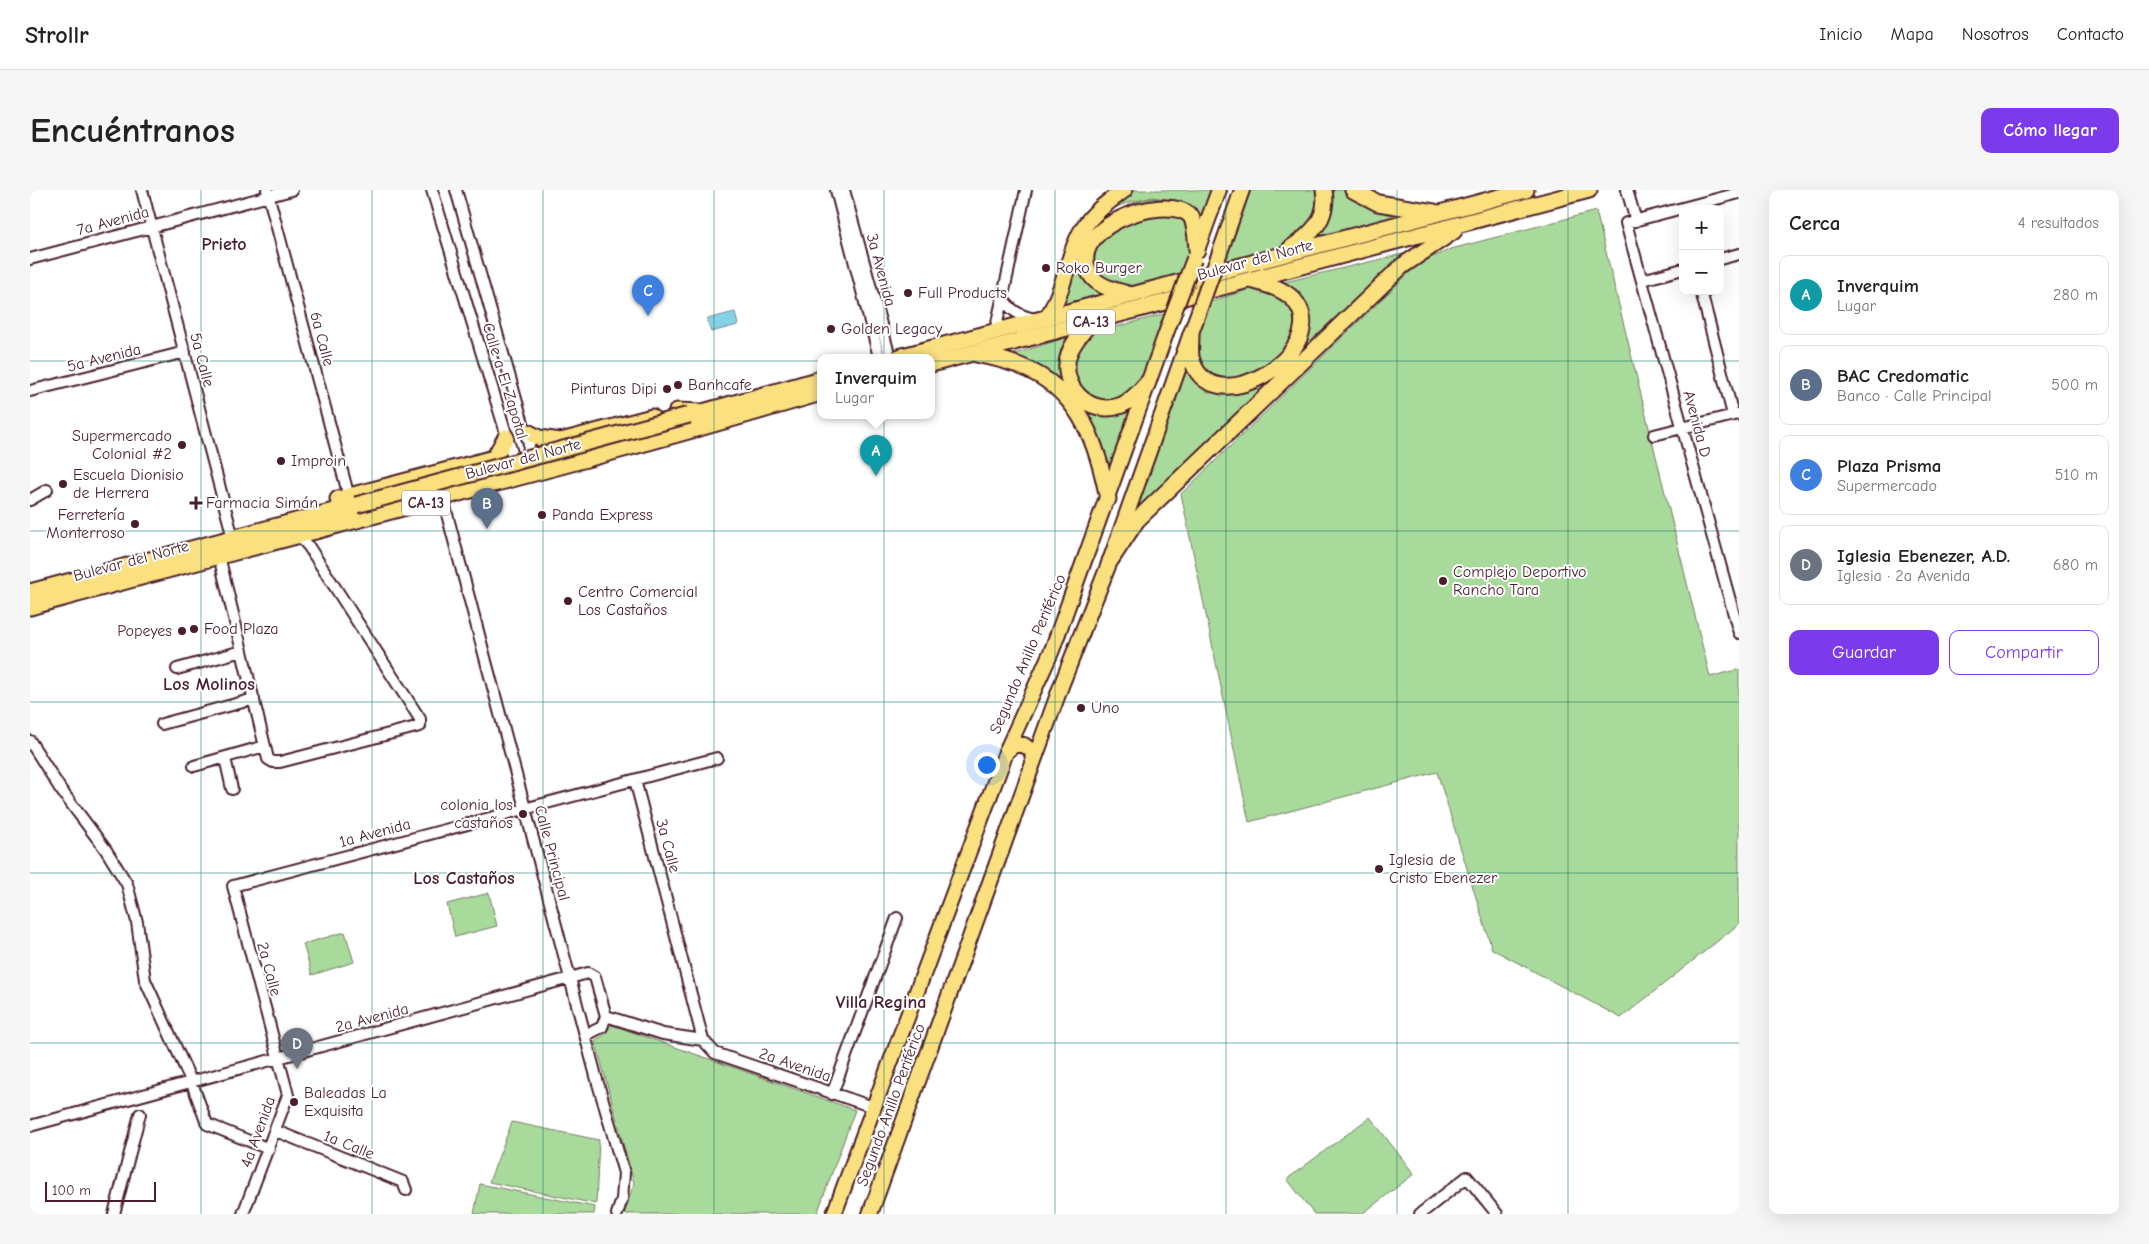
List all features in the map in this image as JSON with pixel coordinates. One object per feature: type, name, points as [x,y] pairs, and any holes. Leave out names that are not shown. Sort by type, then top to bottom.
[{"type":"highway","points":[[1281,255],[1307,237],[1316,228],[1323,217],[1326,206],[1324,190]]},
{"type":"highway","points":[[1352,190],[1378,203],[1440,213]]},
{"type":"highway","name":"Bulevar del Norte","points":[[911,354],[1526,190]]},
{"type":"highway","name":"Bulevar del Norte","points":[[935,363],[1589,190]]},
{"type":"highway","points":[[1132,295],[1107,288],[1093,278],[1087,265],[1087,249],[1094,232],[1107,215],[1137,194]]},
{"type":"highway","points":[[1044,319],[1057,302],[1078,238],[1085,224],[1096,211],[1137,194],[1165,195],[1186,208],[1195,230],[1196,255]]},
{"type":"highway","points":[[1110,561],[1137,520],[1402,266],[1470,221]]},
{"type":"highway","points":[[1191,334],[1191,356],[1196,370],[1207,380],[1220,385],[1236,386],[1252,382],[1270,373],[1288,355],[1299,339],[1303,327],[1302,314],[1297,304],[1284,291],[1251,280]]},
{"type":"highway","points":[[1091,322],[1074,343],[1069,355],[1067,368],[1070,383],[1079,398],[1092,405],[1108,408],[1122,404],[1137,395],[1148,382]]},
{"type":"highway","points":[[972,353],[1009,362],[1033,371],[1055,388],[1076,409],[1090,432],[1100,458],[1108,498]]},
{"type":"highway","name":"Bulevar del Norte","points":[[30,607],[219,556],[295,528],[352,501],[696,414],[817,380]]},
{"type":"highway","name":"Bulevar del Norte","points":[[30,592],[233,538],[295,528],[343,523],[443,499],[817,394]]},
{"type":"highway","points":[[526,431],[548,440],[562,441],[681,410],[696,414]]},
{"type":"highway","points":[[343,523],[350,518],[507,475],[668,434],[675,435]]},
{"type":"highway","points":[[494,458],[506,437]]},
{"type":"highway","points":[[548,440],[538,452],[540,459],[549,464]]},
{"type":"highway","points":[[352,501],[494,458],[508,460],[510,467],[507,475]]},
{"type":"main road","name":"Segundo Anillo Periférico","points":[[834,1214],[1006,752],[1052,650],[1219,190]]},
{"type":"main road","name":"Segundo Anillo Periférico","points":[[870,1214],[1033,761],[1110,561],[1242,190]]},
{"type":"main road","points":[[1006,752],[1014,745],[1024,745],[1032,751],[1033,761]]},
{"type":"street","name":"5a Calle","points":[[142,190],[233,538]]},
{"type":"street","name":"7a Avenida","points":[[30,259],[152,227],[268,193],[292,190]]},
{"type":"street","name":"Calle a El Zapotal","points":[[432,190],[506,437],[512,453],[527,470]]},
{"type":"street","name":"Calle a El Zapotal","points":[[456,190],[526,431],[530,449],[527,470]]},
{"type":"street","name":"3a Avenida","points":[[836,190],[879,354]]},
{"type":"street","name":"3a Avenida","points":[[844,190],[889,354]]},
{"type":"street","points":[[995,332],[1001,296],[1026,190]]},
{"type":"street","name":"Avenida D","points":[[1626,190],[1642,280],[1739,633]]},
{"type":"street","name":"6a Calle","points":[[268,193],[352,501]]},
{"type":"street","points":[[1631,222],[1739,193]]},
{"type":"street","points":[[1724,258],[1739,254]]},
{"type":"street","points":[[1642,280],[1679,270]]},
{"type":"street","points":[[1654,435],[1736,414],[1702,295]]},
{"type":"street","points":[[1001,296],[1007,306],[1016,314],[1044,319]]},
{"type":"street","name":"5a Avenida","points":[[30,391],[185,352]]},
{"type":"street","points":[[30,500],[46,490]]},
{"type":"street","name":"Calle Principal","points":[[443,499],[524,809],[624,1173],[622,1199],[616,1214]]},
{"type":"street","points":[[219,556],[268,759],[273,762],[280,762],[421,724],[420,719],[312,551],[295,528]]},
{"type":"street","points":[[177,669],[242,651]]},
{"type":"street","points":[[162,724],[254,698]]},
{"type":"street","points":[[30,740],[61,790],[106,850],[127,884],[137,922],[145,980],[192,1083],[207,1124],[268,1149]]},
{"type":"street","points":[[194,766],[265,746]]},
{"type":"street","points":[[225,758],[232,789]]},
{"type":"street","name":"1a Avenida","points":[[233,886],[717,758]]},
{"type":"street","name":"3a Calle","points":[[635,780],[706,1044]]},
{"type":"street","name":"2a Calle","points":[[233,886],[278,1060]]},
{"type":"street","points":[[832,1094],[897,918]]},
{"type":"street","name":"2a Avenida","points":[[30,1126],[278,1060],[588,973],[595,977],[606,1016],[663,1034],[706,1044],[715,1053],[873,1107]]},
{"type":"street","points":[[586,1035],[602,1027],[606,1016]]},
{"type":"street","name":"4a Avenida","points":[[243,1214],[276,1131],[288,1095],[278,1060]]},
{"type":"street","points":[[114,1214],[140,1114]]},
{"type":"street","name":"1a Calle","points":[[276,1131],[403,1182],[406,1190]]},
{"type":"street","points":[[1420,1214],[1467,1177],[1497,1214]]},
{"type":"green space","points":[[1129,190],[1214,190],[1198,231],[1191,209],[1182,203],[1170,200],[1157,198],[1143,200],[1115,208],[1104,214],[1095,223],[1087,238],[1083,266],[1116,294],[1056,309],[1089,225]]},
{"type":"green space","points":[[1245,190],[1321,190],[1320,214],[1284,249],[1218,266]]},
{"type":"green space","points":[[1327,190],[1348,190],[1421,213],[1302,245]]},
{"type":"green space","points":[[1152,197],[1165,199],[1183,210],[1193,246],[1181,275],[1129,290],[1097,276],[1091,248],[1103,228],[1121,209]]},
{"type":"green space","name":"Complejo Deportivo Rancho Tara","points":[[1596,211],[1710,677],[1739,669],[1739,924],[1621,1018],[1492,949],[1437,772],[1249,822],[1181,494],[1419,263],[1451,249]]},
{"type":"green space","points":[[1415,251],[1122,535],[1187,353],[1193,371],[1247,388],[1305,332],[1276,284]]},
{"type":"green space","points":[[1267,284],[1294,306],[1299,326],[1284,353],[1250,379],[1221,381],[1200,368],[1193,338],[1206,303]]},
{"type":"green space","points":[[1168,313],[1142,383],[1134,393],[1109,404],[1082,395],[1071,368],[1085,335]]},
{"type":"green space","points":[[1074,335],[1066,353],[1082,403],[1137,399],[1108,483],[1081,409],[1005,357]]},
{"type":"green space","points":[[489,893],[497,926],[455,937],[447,904]]},
{"type":"green space","points":[[345,932],[354,962],[312,975],[303,944]]},
{"type":"green space","points":[[612,1025],[855,1110],[817,1214],[624,1214],[634,1183],[595,1040],[603,1036]]},
{"type":"green space","points":[[1370,1117],[1414,1174],[1362,1214],[1314,1214],[1287,1179]]},
{"type":"green space","points":[[512,1122],[599,1140],[596,1204],[489,1182]]},
{"type":"green space","points":[[480,1184],[595,1207],[594,1214],[474,1214]]},
{"type":"water","points":[[735,312],[738,325],[711,332],[707,319]]},
{"type":"place","name":"Roko Burger","points":[[1046,268]]},
{"type":"place","name":"Full Products","points":[[908,293]]},
{"type":"place","name":"Plaza Prisma","points":[[648,316]]},
{"type":"place","name":"Golden Legacy","points":[[831,329]]},
{"type":"place","name":"Banhcafe","points":[[678,385]]},
{"type":"place","name":"Pinturas Dipi","points":[[667,389]]},
{"type":"place","name":"Supermercado Colonial #2","points":[[182,445]]},
{"type":"place","name":"Improin","points":[[281,461]]},
{"type":"place","name":"Inverquim","points":[[876,476]]},
{"type":"place","name":"Escuela Dionisio de Herrera","points":[[63,484]]},
{"type":"place","name":"Farmacia Simán","points":[[196,503]]},
{"type":"place","name":"Panda Express","points":[[542,515]]},
{"type":"place","name":"Ferretería Monterroso","points":[[135,524]]},
{"type":"place","name":"BAC Credomatic","points":[[487,529]]},
{"type":"place","name":"Complejo Deportivo Rancho Tara","points":[[1443,581]]},
{"type":"place","name":"Centro Comercial Los Castaños","points":[[568,601]]},
{"type":"place","name":"Food Plaza","points":[[194,629]]},
{"type":"place","name":"Popeyes","points":[[182,631]]},
{"type":"place","name":"Uno","points":[[1081,708]]},
{"type":"place","name":"colonia los castaños","points":[[523,814]]},
{"type":"place","name":"Iglesia de Cristo Ebenezer","points":[[1379,869]]},
{"type":"place","name":"Iglesia Ebenezer, A.D.","points":[[297,1069]]},
{"type":"place","name":"Baleadas La Exquisita","points":[[294,1102]]},
{"type":"district","name":"Prieto","points":[[224,244]]},
{"type":"district","name":"Los Molinos","points":[[209,684]]},
{"type":"district","name":"Los Castaños","points":[[464,878]]},
{"type":"district","name":"Villa Regina","points":[[881,1002]]}]
